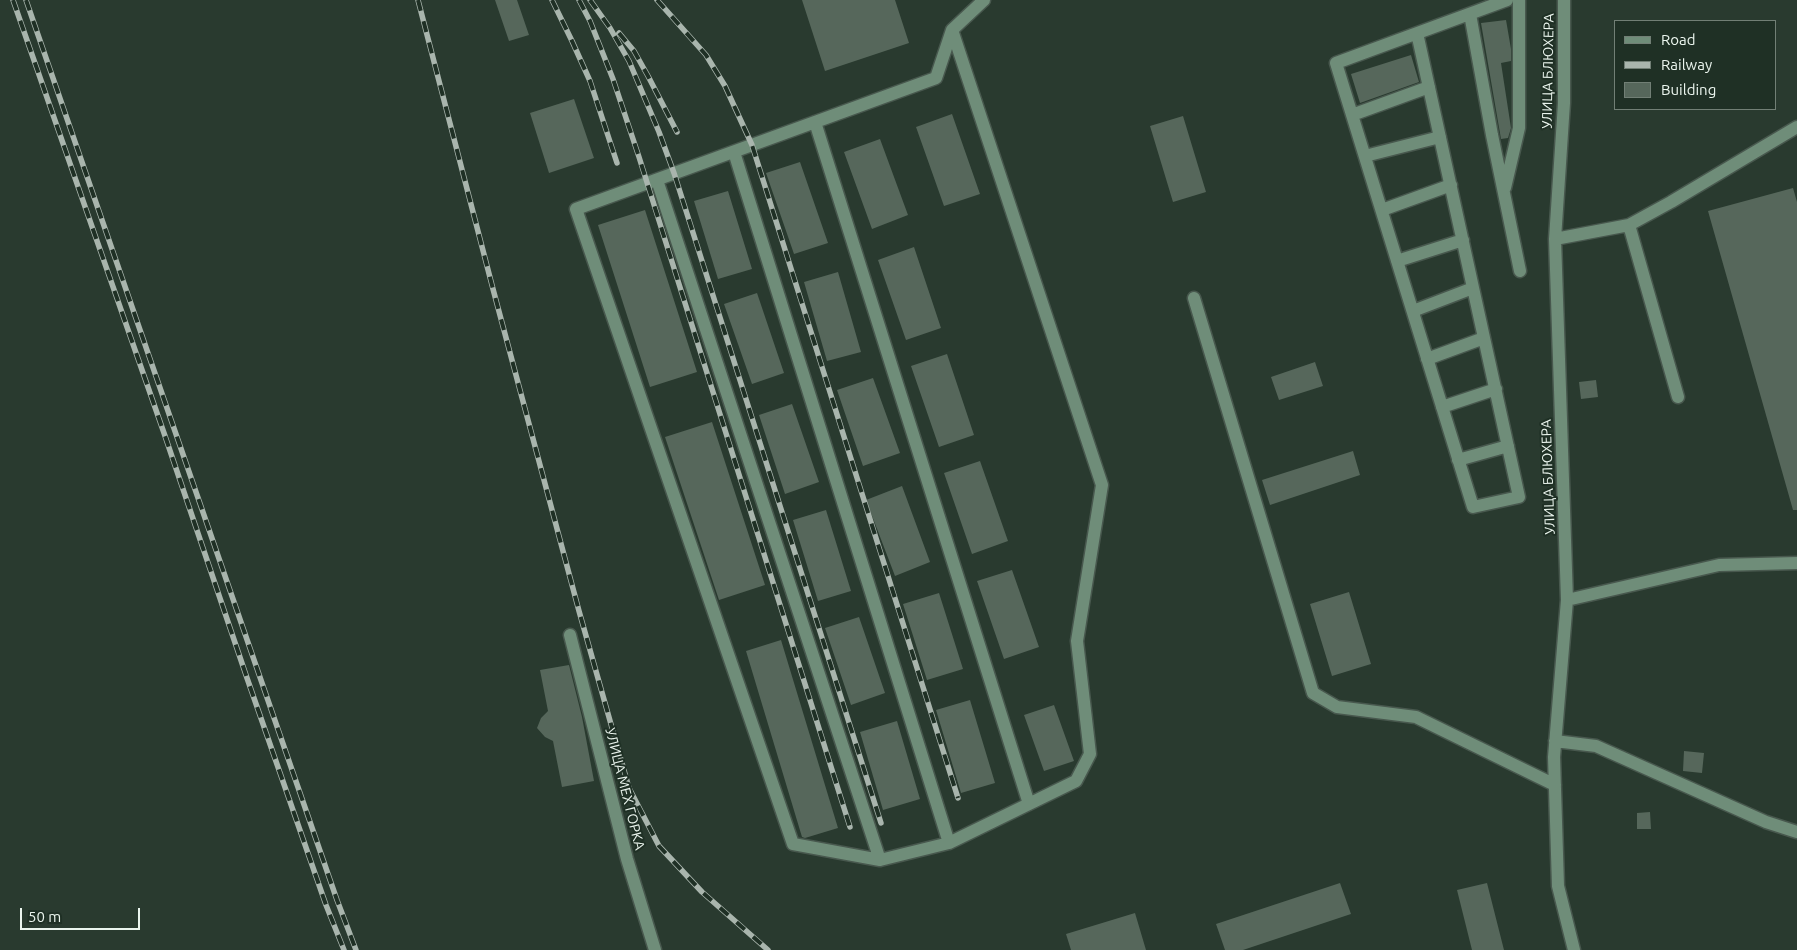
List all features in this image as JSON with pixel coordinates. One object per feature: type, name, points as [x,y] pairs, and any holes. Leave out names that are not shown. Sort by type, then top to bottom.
[{"type":"street","points":[[952,30],[1102,486],[1077,641],[1090,754],[1076,781],[949,843],[880,860],[793,844],[576,209],[936,78],[952,30],[984,0]]},
{"type":"street","points":[[1418,33],[1519,497],[1473,507],[1336,63],[1507,0]]},
{"type":"street","points":[[1504,190],[1519,128],[1519,0]]},
{"type":"street","name":"УЛИЦА БЛЮХЕРА","points":[[1564,0],[1564,103],[1555,239],[1567,600],[1555,741],[1555,785],[1558,886],[1574,950]]},
{"type":"street","points":[[1470,14],[1492,135],[1520,271]]},
{"type":"street","points":[[1352,115],[1429,87]]},
{"type":"street","points":[[815,122],[1029,804]]},
{"type":"street","points":[[1555,239],[1629,225],[1797,127]]},
{"type":"street","points":[[1365,156],[1440,137]]},
{"type":"street","points":[[734,152],[949,843]]},
{"type":"street","points":[[657,180],[880,860]]},
{"type":"street","points":[[1382,210],[1451,185]]},
{"type":"street","points":[[1629,225],[1678,397]]},
{"type":"street","points":[[1397,261],[1463,240]]},
{"type":"street","points":[[1412,311],[1474,288]]},
{"type":"street","points":[[1194,298],[1313,693],[1337,707],[1416,718],[1555,785]]},
{"type":"street","points":[[1427,358],[1484,338]]},
{"type":"street","points":[[1442,407],[1496,389]]},
{"type":"street","points":[[1458,460],[1508,446]]},
{"type":"street","points":[[1567,600],[1720,565],[1797,563]]},
{"type":"street","name":"УЛИЦА МЕХ ГОРКА","points":[[570,635],[627,859],[655,950]]},
{"type":"street","points":[[1555,741],[1596,746],[1766,822],[1797,832]]},
{"type":"building","points":[[495,0],[517,0],[529,35],[509,41]]},
{"type":"building","points":[[802,0],[895,0],[909,43],[825,71]]},
{"type":"building","points":[[1506,20],[1511,61],[1501,63],[1511,128],[1508,138],[1501,139],[1481,23]]},
{"type":"building","points":[[1411,55],[1419,82],[1360,103],[1351,74]]},
{"type":"building","points":[[574,99],[594,158],[549,173],[530,113]]},
{"type":"building","points":[[952,114],[980,194],[944,206],[916,127]]},
{"type":"building","points":[[1183,116],[1206,192],[1173,202],[1150,126]]},
{"type":"building","points":[[880,139],[908,215],[872,229],[844,152]]},
{"type":"building","points":[[800,162],[828,243],[794,254],[766,173]]},
{"type":"building","points":[[1793,188],[1797,202],[1797,510],[1793,510],[1708,211]]},
{"type":"building","points":[[728,191],[752,269],[718,279],[694,201]]},
{"type":"building","points":[[645,210],[697,372],[650,387],[598,225]]},
{"type":"building","points":[[914,247],[941,328],[906,340],[878,260]]},
{"type":"building","points":[[838,272],[861,352],[827,361],[804,282]]},
{"type":"building","points":[[757,293],[784,373],[752,384],[724,304]]},
{"type":"building","points":[[947,354],[974,435],[939,447],[911,366]]},
{"type":"building","points":[[1315,362],[1323,386],[1279,400],[1271,377]]},
{"type":"building","points":[[873,378],[900,453],[863,466],[837,390]]},
{"type":"building","points":[[1596,380],[1598,397],[1581,399],[1579,382]]},
{"type":"building","points":[[792,404],[819,482],[785,494],[759,415]]},
{"type":"building","points":[[712,422],[765,585],[719,600],[665,437]]},
{"type":"building","points":[[1353,451],[1360,475],[1270,505],[1262,480]]},
{"type":"building","points":[[980,461],[1008,541],[972,554],[944,473]]},
{"type":"building","points":[[902,486],[930,562],[895,576],[866,500]]},
{"type":"building","points":[[826,510],[851,591],[818,601],[793,520]]},
{"type":"building","points":[[1012,570],[1039,647],[1004,659],[977,581]]},
{"type":"building","points":[[1349,592],[1371,664],[1332,676],[1310,604]]},
{"type":"building","points":[[939,593],[963,669],[927,680],[903,604]]},
{"type":"building","points":[[859,617],[885,693],[851,705],[825,628]]},
{"type":"building","points":[[781,640],[838,828],[805,838],[802,837],[746,651]]},
{"type":"building","points":[[569,665],[582,717],[594,781],[562,787],[553,741],[545,737],[537,728],[541,718],[548,711],[540,670]]},
{"type":"building","points":[[970,700],[995,783],[961,793],[936,710]]},
{"type":"building","points":[[1054,705],[1074,761],[1044,771],[1024,715]]},
{"type":"building","points":[[897,721],[920,799],[883,810],[860,732]]},
{"type":"building","points":[[1684,751],[1704,753],[1702,773],[1683,771]]},
{"type":"building","points":[[1650,812],[1651,829],[1637,829],[1637,813]]},
{"type":"building","points":[[1340,883],[1351,914],[1243,950],[1225,950],[1216,924]]},
{"type":"building","points":[[1487,883],[1504,950],[1472,950],[1457,890]]},
{"type":"building","points":[[1135,913],[1146,950],[1071,950],[1066,934]]},
{"type":"railway","points":[[13,0],[326,905],[344,950]]},
{"type":"railway","points":[[26,0],[337,900],[356,950]]},
{"type":"railway","points":[[418,0],[579,611],[629,788],[659,846],[702,892],[768,950]]},
{"type":"railway","points":[[552,0],[590,81],[617,163]]},
{"type":"railway","points":[[579,0],[590,21],[613,79],[639,157],[850,827]]},
{"type":"railway","points":[[590,0],[610,28],[629,61],[674,173],[881,823]]},
{"type":"railway","points":[[657,0],[706,55],[725,86],[752,145],[958,798]]},
{"type":"railway","points":[[619,33],[634,51],[677,132]]}]
